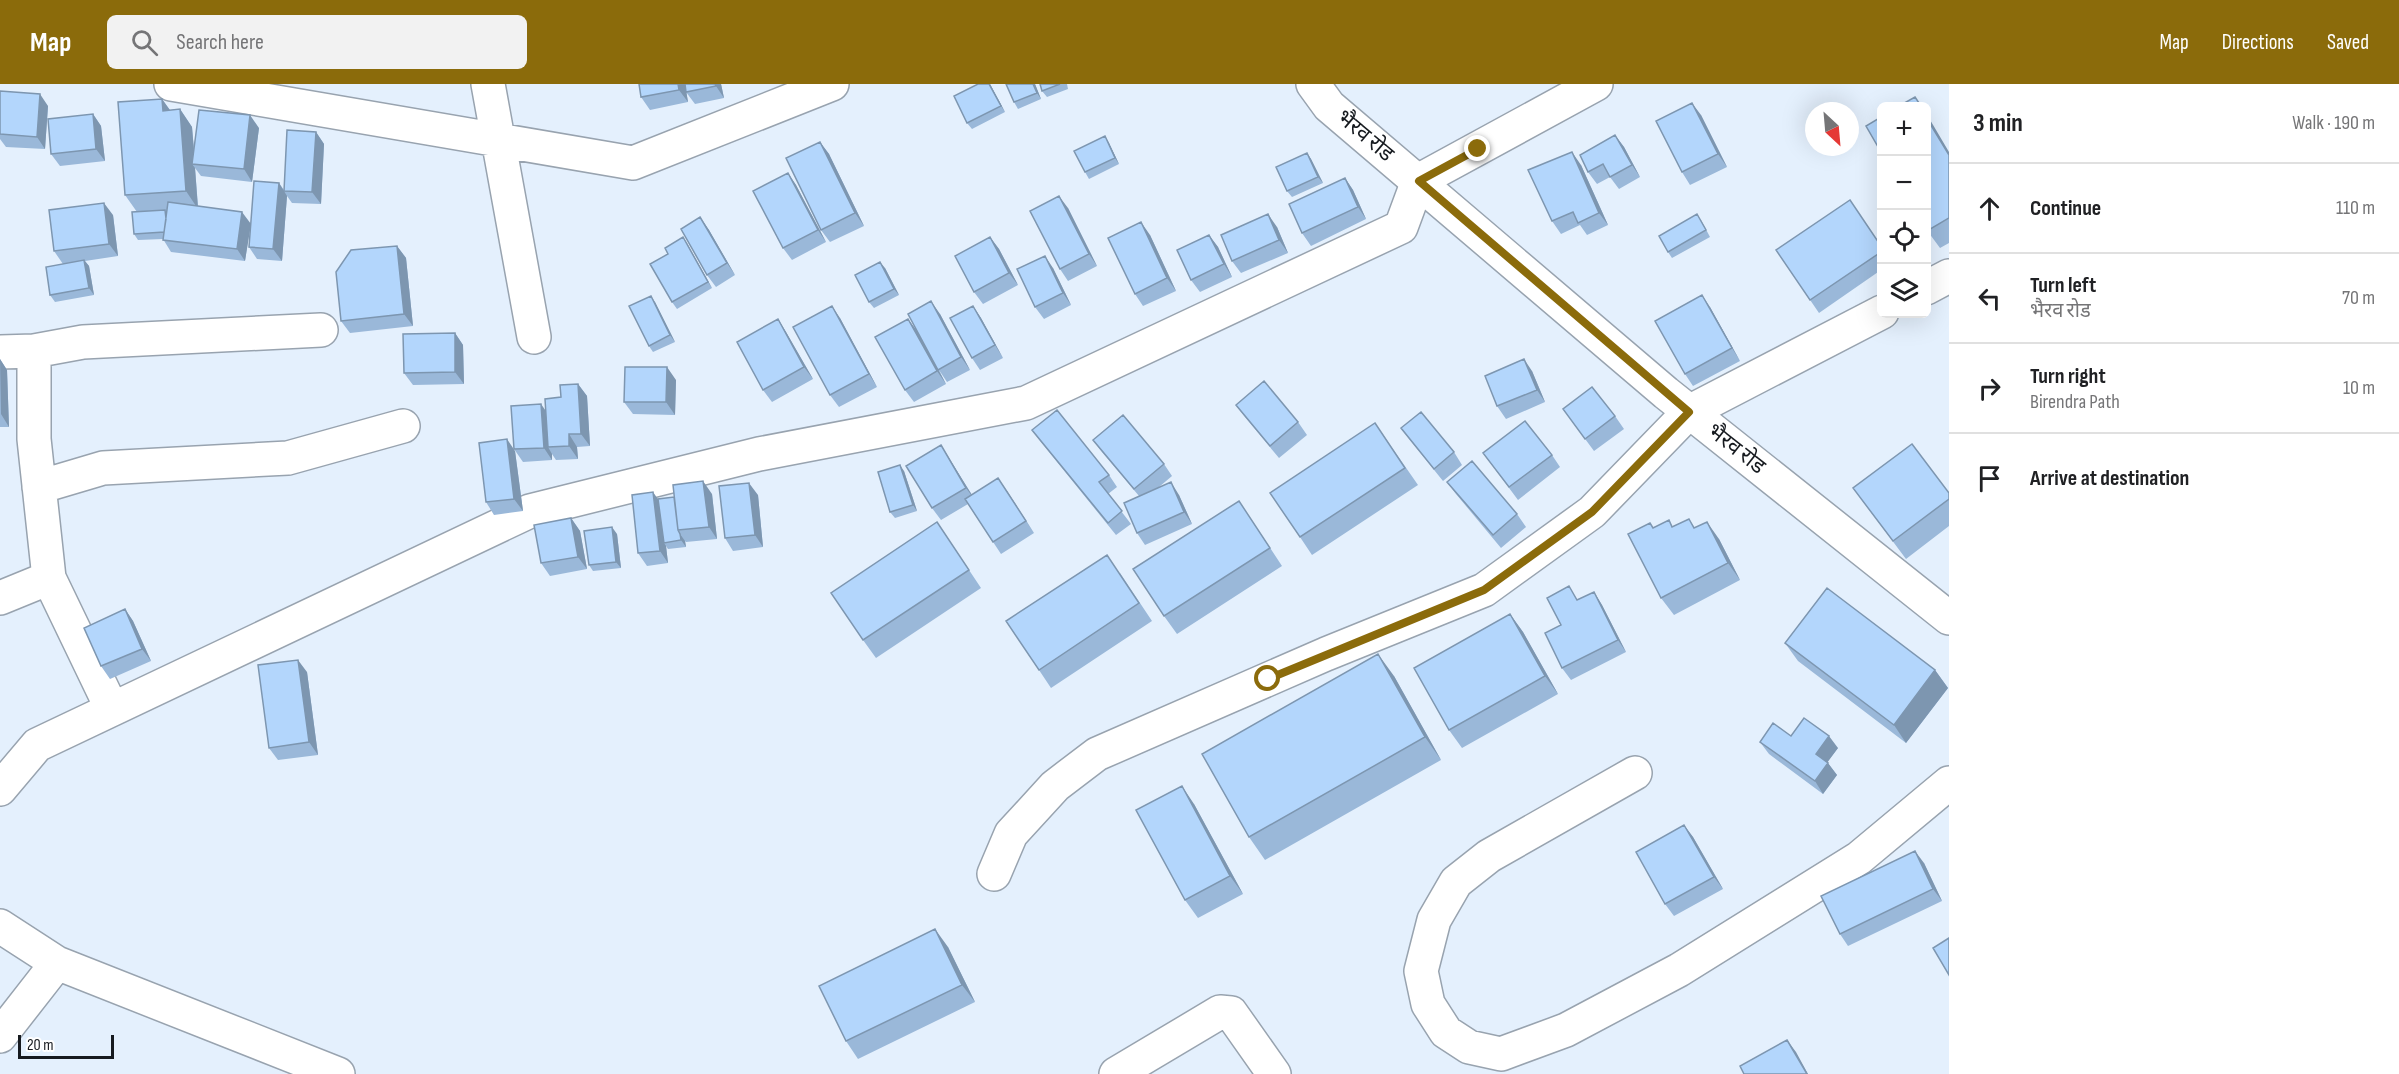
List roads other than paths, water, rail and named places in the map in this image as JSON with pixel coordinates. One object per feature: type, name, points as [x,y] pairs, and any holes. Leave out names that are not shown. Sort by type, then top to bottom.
[{"type":"street","points":[[171,84],[633,164],[832,84]]},
{"type":"street","points":[[488,84],[534,337]]},
{"type":"street","name":"भैरव रोड","points":[[1313,84],[1329,106],[1689,412],[1949,618]]},
{"type":"street","points":[[0,789],[37,746],[530,511],[759,454],[1026,403],[1401,227],[1419,181],[1596,84]]},
{"type":"street","points":[[1931,285],[1949,276]]},
{"type":"street","points":[[994,874],[1011,834],[1055,786],[1097,754],[1326,654],[1484,590],[1592,512],[1689,412],[1877,314]]},
{"type":"street","points":[[0,352],[34,351],[83,342],[321,330]]},
{"type":"street","points":[[34,351],[34,439],[48,579],[112,709]]},
{"type":"street","points":[[39,487],[103,468],[288,458],[403,426]]},
{"type":"street","points":[[0,598],[48,579]]},
{"type":"street","points":[[1635,773],[1489,856],[1456,882],[1434,920],[1421,971],[1428,1004],[1446,1032],[1469,1047],[1501,1054],[1566,1029],[1679,970],[1859,858],[1949,783]]},
{"type":"street","points":[[0,926],[57,963],[338,1074]]},
{"type":"street","points":[[0,1036],[57,963]]},
{"type":"street","points":[[1116,1074],[1220,1012],[1231,1013],[1274,1074]]}]
